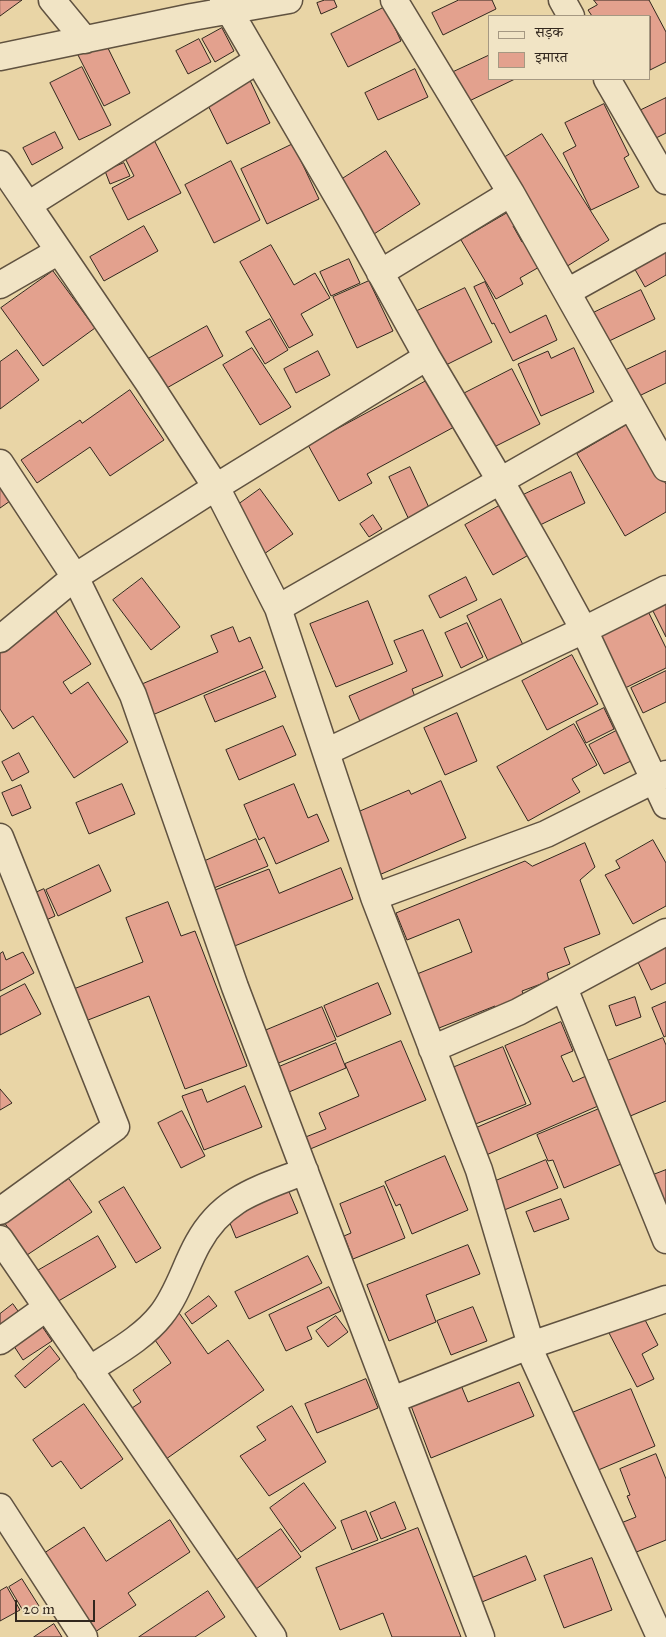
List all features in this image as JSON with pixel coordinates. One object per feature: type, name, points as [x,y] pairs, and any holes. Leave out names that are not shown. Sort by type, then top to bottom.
[{"type":"street","points":[[52,0],[86,40]]},
{"type":"street","points":[[0,58],[86,40],[226,5],[289,0]]},
{"type":"street","points":[[394,0],[511,193],[666,468]]},
{"type":"street","points":[[562,0],[570,15]]},
{"type":"street","points":[[226,5],[380,273],[426,357],[501,482],[584,630],[660,777],[666,805]]},
{"type":"street","points":[[28,205],[258,60]]},
{"type":"street","points":[[608,80],[666,181]]},
{"type":"street","points":[[0,164],[148,382],[216,487],[278,608],[374,897],[479,1170],[531,1345],[532,1355],[660,1637]]},
{"type":"street","points":[[380,273],[511,193]]},
{"type":"street","points":[[567,292],[666,237]]},
{"type":"street","points":[[0,285],[59,252]]},
{"type":"street","points":[[0,639],[75,577],[426,357]]},
{"type":"street","points":[[278,608],[632,406]]},
{"type":"street","points":[[0,463],[75,577],[133,695],[236,987],[481,1637]]},
{"type":"street","points":[[326,752],[584,630],[666,589]]},
{"type":"street","points":[[374,897],[546,834],[660,777]]},
{"type":"street","points":[[0,837],[116,1127],[0,1211]]},
{"type":"street","points":[[432,1049],[518,1012],[666,932]]},
{"type":"street","points":[[564,988],[666,1240]]},
{"type":"street","points":[[89,1370],[148,1328],[161,1315],[172,1297],[198,1243],[214,1219],[234,1202],[252,1192],[305,1171]]},
{"type":"street","points":[[0,1240],[273,1637]]},
{"type":"street","points":[[392,1400],[531,1345],[666,1299]]},
{"type":"street","points":[[0,1340],[46,1308]]},
{"type":"street","points":[[0,1507],[84,1637]]},
{"type":"building","points":[[0,0],[22,0],[0,16]]},
{"type":"building","points":[[325,0],[334,0],[337,7],[321,14],[317,3]]},
{"type":"building","points":[[459,0],[492,0],[496,9],[443,35],[432,13]]},
{"type":"building","points":[[594,0],[649,0],[666,32],[666,62],[651,70],[651,15],[591,15],[588,10],[597,5]]},
{"type":"building","points":[[385,7],[401,41],[348,67],[331,34]]},
{"type":"building","points":[[222,28],[234,51],[215,62],[202,39]]},
{"type":"building","points":[[199,39],[211,62],[188,74],[176,51]]},
{"type":"building","points":[[105,42],[130,93],[104,106],[78,55]]},
{"type":"building","points":[[488,56],[488,80],[513,80],[463,104],[449,74]]},
{"type":"building","points":[[82,67],[111,125],[79,140],[50,83]]},
{"type":"building","points":[[415,69],[428,97],[378,120],[365,93]]},
{"type":"building","points":[[247,74],[270,123],[227,144],[203,95]]},
{"type":"building","points":[[666,98],[666,133],[648,142],[635,113]]},
{"type":"building","points":[[604,104],[629,155],[624,158],[639,187],[591,210],[563,153],[576,146],[565,123]]},
{"type":"building","points":[[55,132],[63,148],[32,165],[23,148]]},
{"type":"building","points":[[151,134],[181,193],[128,220],[112,188],[134,176],[121,150]]},
{"type":"building","points":[[542,134],[609,240],[561,270],[494,164]]},
{"type":"building","points":[[293,144],[319,199],[267,224],[241,169]]},
{"type":"building","points":[[386,151],[420,204],[374,234],[339,181]]},
{"type":"building","points":[[231,161],[260,220],[214,243],[185,185]]},
{"type":"building","points":[[124,163],[130,176],[110,184],[105,171]]},
{"type":"building","points":[[509,212],[516,224],[513,226],[522,242],[527,240],[541,266],[520,278],[523,284],[496,299],[461,240]]},
{"type":"building","points":[[144,226],[158,251],[104,281],[90,257]]},
{"type":"building","points":[[666,238],[666,275],[645,287],[629,259]]},
{"type":"building","points":[[271,245],[294,285],[315,273],[330,298],[301,314],[313,335],[289,348],[240,262]]},
{"type":"building","points":[[349,259],[360,283],[331,296],[320,272]]},
{"type":"building","points":[[53,271],[95,328],[43,366],[1,308]]},
{"type":"building","points":[[369,281],[393,331],[357,348],[333,297]]},
{"type":"building","points":[[485,282],[510,333],[546,315],[557,340],[513,361],[474,287]]},
{"type":"building","points":[[465,288],[492,342],[442,367],[415,312]]},
{"type":"building","points":[[641,290],[655,319],[605,343],[591,314]]},
{"type":"building","points":[[270,319],[288,350],[265,364],[246,332]]},
{"type":"building","points":[[207,326],[223,356],[165,389],[148,359]]},
{"type":"building","points":[[252,348],[291,407],[260,425],[223,365]]},
{"type":"building","points":[[574,348],[594,392],[541,416],[518,364],[548,351],[551,358]]},
{"type":"building","points":[[17,350],[39,380],[0,409],[0,362]]},
{"type":"building","points":[[318,351],[330,375],[296,393],[284,369]]},
{"type":"building","points":[[666,351],[666,383],[639,396],[626,370]]},
{"type":"building","points":[[512,369],[540,424],[490,449],[463,394]]},
{"type":"building","points":[[428,380],[454,427],[367,474],[372,483],[339,501],[308,445]]},
{"type":"building","points":[[130,390],[164,440],[110,476],[90,447],[37,483],[21,460],[80,420],[82,423]]},
{"type":"building","points":[[630,423],[666,484],[666,512],[625,536],[577,454]]},
{"type":"building","points":[[410,467],[432,514],[411,524],[389,477]]},
{"type":"building","points":[[571,472],[585,503],[536,527],[521,496]]},
{"type":"building","points":[[0,481],[13,499],[0,508]]},
{"type":"building","points":[[260,489],[293,534],[264,554],[232,509]]},
{"type":"building","points":[[506,502],[534,552],[493,575],[465,525]]},
{"type":"building","points":[[373,515],[382,529],[369,537],[360,524]]},
{"type":"building","points":[[466,577],[477,600],[440,618],[429,596]]},
{"type":"building","points":[[142,578],[180,627],[151,650],[113,600]]},
{"type":"building","points":[[666,593],[666,637],[648,601]]},
{"type":"building","points":[[501,599],[525,649],[490,665],[467,616]]},
{"type":"building","points":[[368,601],[393,664],[336,687],[310,624]]},
{"type":"building","points":[[645,605],[666,648],[666,668],[621,690],[592,631]]},
{"type":"building","points":[[56,611],[91,664],[63,682],[71,694],[88,682],[128,742],[74,778],[33,716],[13,729],[0,709],[0,648]]},
{"type":"building","points":[[467,623],[483,657],[461,668],[445,633]]},
{"type":"building","points":[[233,627],[239,642],[250,637],[263,668],[143,719],[130,689],[218,652],[211,636]]},
{"type":"building","points":[[423,630],[443,676],[412,689],[417,702],[362,726],[349,696],[407,671],[394,641]]},
{"type":"building","points":[[572,655],[598,704],[547,730],[522,681]]},
{"type":"building","points":[[265,671],[276,697],[215,722],[204,696]]},
{"type":"building","points":[[666,671],[666,702],[643,713],[631,688]]},
{"type":"building","points":[[604,708],[614,729],[586,743],[576,722]]},
{"type":"building","points":[[457,713],[477,761],[445,775],[424,728]]},
{"type":"building","points":[[574,724],[597,765],[572,779],[580,792],[528,821],[497,767]]},
{"type":"building","points":[[283,726],[296,755],[239,780],[226,750]]},
{"type":"building","points":[[618,730],[633,760],[604,774],[589,745]]},
{"type":"building","points":[[19,753],[29,772],[12,781],[2,762]]},
{"type":"building","points":[[441,781],[466,838],[379,875],[353,814],[409,790],[411,794]]},
{"type":"building","points":[[122,784],[135,814],[89,834],[76,803]]},
{"type":"building","points":[[294,784],[308,818],[317,814],[329,841],[276,864],[264,837],[259,840],[244,805]]},
{"type":"building","points":[[21,785],[31,808],[12,816],[2,793]]},
{"type":"building","points":[[256,839],[268,866],[209,890],[198,864]]},
{"type":"building","points":[[653,840],[666,863],[666,906],[633,924],[605,875],[620,868],[616,861]]},
{"type":"building","points":[[585,843],[595,867],[580,880],[600,934],[564,948],[570,964],[547,973],[549,981],[522,991],[525,998],[496,1009],[495,1006],[439,1028],[417,974],[472,952],[459,919],[407,940],[396,913],[525,861],[532,866]]},
{"type":"building","points":[[99,865],[111,891],[58,916],[46,890]]},
{"type":"building","points":[[341,868],[353,899],[232,947],[210,892],[269,869],[279,893]]},
{"type":"building","points":[[44,889],[55,916],[44,921],[33,894]]},
{"type":"building","points":[[168,902],[181,936],[195,931],[247,1066],[185,1089],[149,996],[83,1022],[71,990],[143,962],[126,918]]},
{"type":"building","points":[[666,947],[666,983],[651,990],[637,960]]},
{"type":"building","points":[[3,952],[6,960],[23,952],[34,973],[0,991],[0,954]]},
{"type":"building","points":[[378,983],[391,1014],[337,1037],[324,1006]]},
{"type":"building","points":[[25,984],[41,1014],[0,1035],[0,997]]},
{"type":"building","points":[[635,997],[641,1017],[616,1026],[609,1006]]},
{"type":"building","points":[[666,1002],[666,1036],[664,1037],[652,1008]]},
{"type":"building","points":[[322,1007],[336,1040],[276,1064],[262,1032]]},
{"type":"building","points":[[561,1022],[573,1051],[561,1056],[573,1082],[586,1076],[598,1106],[484,1156],[473,1129],[531,1104],[505,1046]]},
{"type":"building","points":[[663,1038],[666,1045],[666,1101],[628,1117],[605,1062]]},
{"type":"building","points":[[401,1041],[426,1100],[308,1150],[303,1138],[326,1129],[319,1113],[359,1096],[345,1064]]},
{"type":"building","points":[[336,1043],[346,1068],[289,1092],[279,1067]]},
{"type":"building","points":[[503,1047],[526,1104],[468,1127],[445,1071]]},
{"type":"building","points":[[245,1086],[262,1127],[204,1150],[182,1096],[202,1089],[207,1102]]},
{"type":"building","points":[[0,1089],[12,1103],[0,1110]]},
{"type":"building","points":[[599,1109],[621,1164],[564,1188],[553,1160],[548,1161],[537,1135]]},
{"type":"building","points":[[182,1111],[205,1156],[181,1168],[158,1123]]},
{"type":"building","points":[[445,1156],[468,1210],[412,1234],[400,1204],[396,1206],[385,1182]]},
{"type":"building","points":[[546,1160],[558,1188],[497,1213],[486,1185]]},
{"type":"building","points":[[666,1170],[666,1220],[648,1177]]},
{"type":"building","points":[[69,1179],[92,1212],[27,1255],[4,1222]]},
{"type":"building","points":[[384,1186],[405,1238],[353,1259],[344,1236],[351,1233],[340,1204]]},
{"type":"building","points":[[124,1187],[161,1248],[136,1263],[99,1202]]},
{"type":"building","points":[[287,1187],[298,1213],[236,1238],[225,1211]]},
{"type":"building","points":[[561,1199],[569,1219],[534,1232],[526,1212]]},
{"type":"building","points":[[98,1236],[116,1267],[50,1306],[32,1274]]},
{"type":"building","points":[[468,1245],[480,1274],[426,1295],[436,1322],[389,1341],[367,1285]]},
{"type":"building","points":[[308,1256],[322,1283],[249,1319],[235,1292]]},
{"type":"building","points":[[329,1287],[341,1311],[307,1327],[312,1339],[286,1351],[269,1315]]},
{"type":"building","points":[[209,1296],[217,1306],[192,1324],[185,1314]]},
{"type":"building","points":[[13,1304],[23,1318],[0,1335],[0,1314]]},
{"type":"building","points":[[473,1307],[487,1341],[451,1355],[437,1321]]},
{"type":"building","points":[[177,1310],[208,1354],[228,1340],[264,1390],[159,1464],[123,1414],[141,1402],[133,1390],[171,1363],[148,1330]]},
{"type":"building","points":[[642,1314],[658,1345],[642,1354],[654,1379],[637,1387],[608,1331]]},
{"type":"building","points":[[336,1316],[348,1332],[328,1347],[316,1331]]},
{"type":"building","points":[[37,1319],[52,1341],[23,1360],[8,1337]]},
{"type":"building","points":[[50,1346],[60,1359],[25,1388],[15,1376]]},
{"type":"building","points":[[458,1378],[468,1402],[519,1382],[534,1416],[431,1458],[408,1398]]},
{"type":"building","points":[[366,1379],[378,1408],[317,1433],[305,1404]]},
{"type":"building","points":[[631,1389],[655,1446],[596,1471],[572,1413]]},
{"type":"building","points":[[84,1404],[123,1459],[81,1489],[61,1461],[52,1467],[33,1440]]},
{"type":"building","points":[[292,1406],[326,1462],[269,1496],[240,1456],[266,1440],[257,1427]]},
{"type":"building","points":[[656,1454],[666,1479],[666,1540],[634,1553],[621,1523],[636,1517],[627,1496],[630,1495],[620,1469]]},
{"type":"building","points":[[304,1483],[336,1528],[301,1552],[270,1508]]},
{"type":"building","points":[[395,1502],[406,1529],[381,1539],[370,1513]]},
{"type":"building","points":[[366,1511],[378,1540],[352,1550],[341,1521]]},
{"type":"building","points":[[170,1520],[190,1552],[128,1593],[136,1605],[89,1636],[35,1559],[84,1527],[106,1561]]},
{"type":"building","points":[[418,1528],[461,1637],[392,1637],[383,1613],[340,1630],[316,1568]]},
{"type":"building","points":[[281,1529],[301,1557],[249,1594],[230,1565]]},
{"type":"building","points":[[526,1556],[536,1580],[477,1604],[467,1580]]},
{"type":"building","points":[[592,1558],[612,1610],[564,1628],[544,1576]]},
{"type":"building","points":[[22,1579],[39,1606],[25,1614],[9,1587]]},
{"type":"building","points":[[7,1587],[20,1610],[0,1621],[0,1591]]},
{"type":"building","points":[[208,1591],[225,1617],[195,1637],[139,1637]]},
{"type":"building","points":[[54,1624],[62,1637],[34,1637]]}]
